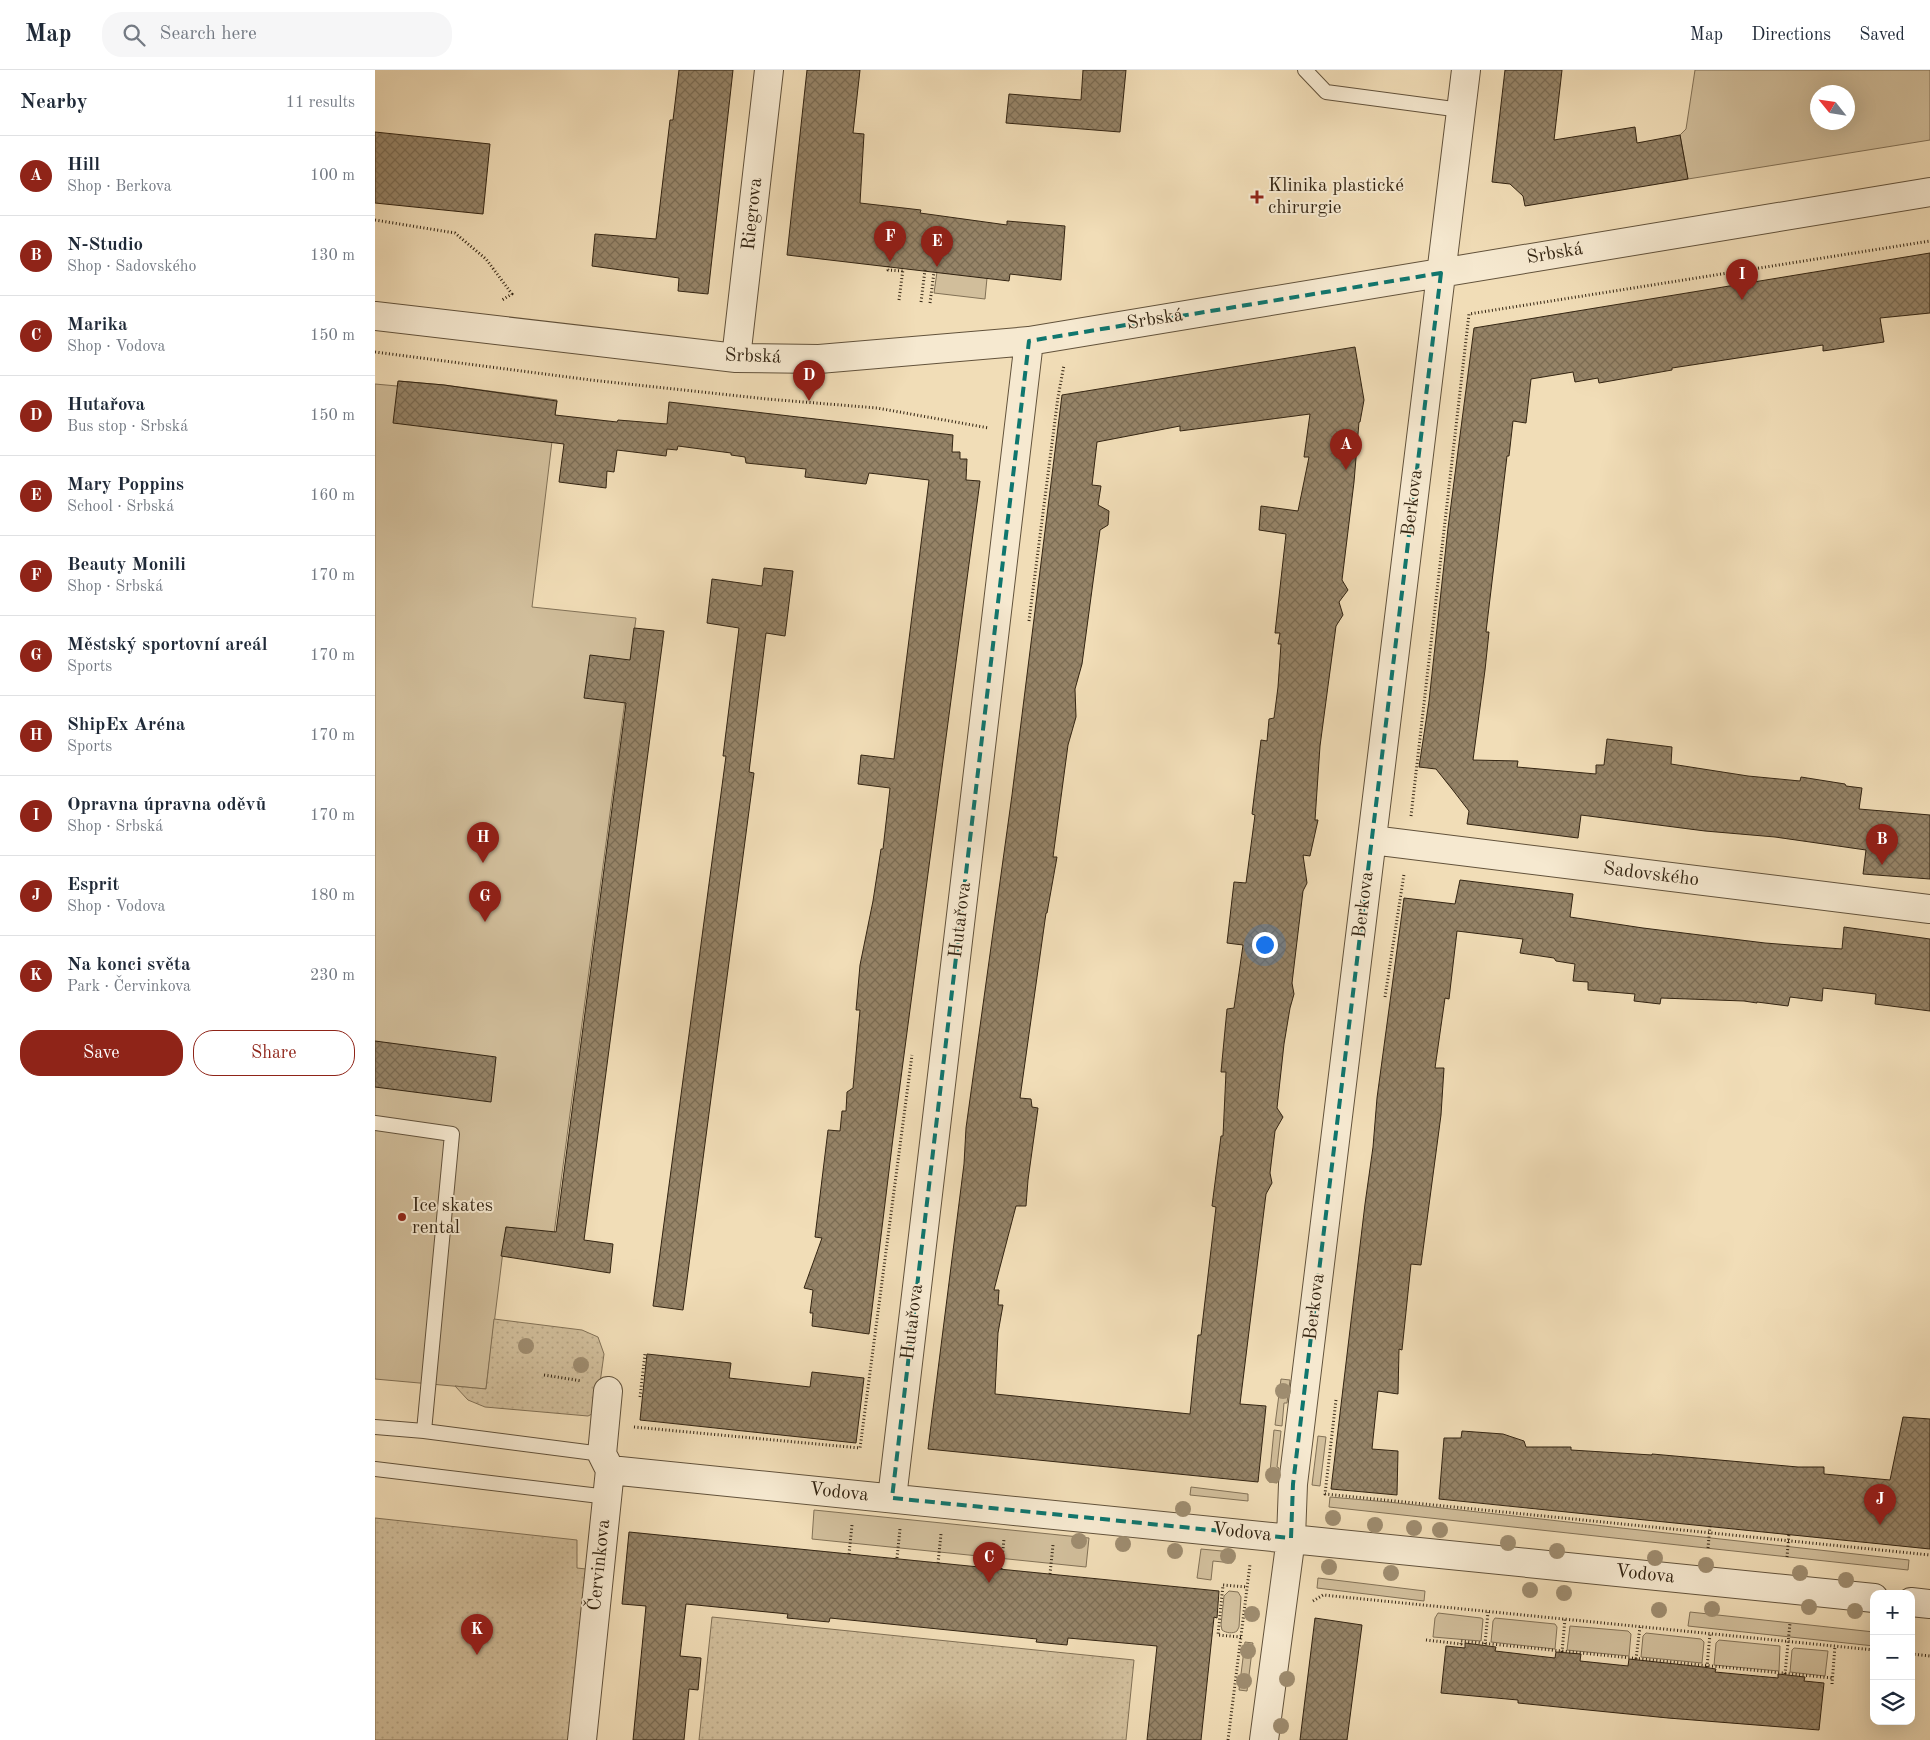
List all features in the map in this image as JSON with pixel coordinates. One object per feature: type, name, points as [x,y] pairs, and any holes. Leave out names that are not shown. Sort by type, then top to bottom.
[{"type":"street","name":"Riegrova","points":[[737,358],[769,70]]},
{"type":"street","name":"Berkova","points":[[1264,1740],[1291,1538],[1293,1484],[1466,70]]},
{"type":"street","name":"Srbská","points":[[375,316],[737,358],[819,359],[1029,341],[1930,192]]},
{"type":"street","name":"Hutařova","points":[[892,1498],[1029,341]]},
{"type":"street","name":"Sadovského","points":[[1372,840],[1930,909]]},
{"type":"street","name":"Červinkova","points":[[582,1740],[607,1496],[606,1425],[599,1387]]},
{"type":"street","name":"Vodova","points":[[606,1462],[892,1498],[1870,1598]]},
{"type":"street","points":[[1915,1602],[1930,1604]]},
{"type":"lane","points":[[1305,70],[1326,92],[1461,110]]},
{"type":"lane","points":[[375,1123],[451,1134],[424,1431]]},
{"type":"lane","points":[[375,1427],[424,1431],[606,1462]]},
{"type":"lane","points":[[375,1470],[607,1496]]},
{"type":"path","points":[[375,220],[455,233],[486,259],[512,294]]},
{"type":"path","points":[[1411,819],[1469,314],[1930,241]]},
{"type":"path","points":[[888,266],[887,270],[903,270],[899,300]]},
{"type":"path","points":[[921,302],[925,270]]},
{"type":"path","points":[[930,303],[934,272]]},
{"type":"path","points":[[375,352],[601,381],[767,399],[877,408],[992,428]]},
{"type":"path","points":[[1385,1000],[1405,865]]},
{"type":"path","points":[[606,1425],[860,1448],[913,1048]]},
{"type":"path","points":[[640,1400],[645,1354]]},
{"type":"path","points":[[544,1375],[599,1387]]},
{"type":"path","points":[[1336,1398],[1325,1494],[1930,1555]]},
{"type":"path","points":[[637,1427],[638,1418]]},
{"type":"path","points":[[1707,1548],[1710,1526]]},
{"type":"path","points":[[1228,1740],[1253,1534]]},
{"type":"path","points":[[1787,1557],[1789,1534]]},
{"type":"path","points":[[1241,1637],[1217,1635],[1223,1585],[1247,1587]]},
{"type":"path","points":[[1323,1595],[1870,1650]]},
{"type":"path","points":[[1485,1644],[1488,1612]]},
{"type":"path","points":[[1562,1652],[1565,1619]]},
{"type":"path","points":[[1785,1674],[1790,1623]]},
{"type":"path","points":[[1636,1659],[1640,1627]]},
{"type":"path","points":[[1707,1666],[1711,1634]]},
{"type":"path","points":[[1426,1640],[1461,1644],[1461,1641],[1832,1678]]},
{"type":"path","points":[[1832,1684],[1835,1646]]},
{"type":"path","points":[[1915,1654],[1930,1656]]},
{"type":"highlighted area","points":[[1441,273],[1293,1484],[1291,1538],[892,1498],[1029,341]]},
{"type":"shaded area","points":[[1695,70],[1930,70],[1930,140],[1688,179],[1680,135],[1686,129]]},
{"type":"shaded area","points":[[937,272],[987,278],[985,299],[934,293]]},
{"type":"shaded area","points":[[399,381],[557,400],[532,607],[636,618],[554,1234],[506,1227],[486,1389],[375,1379],[375,384],[397,386]]},
{"type":"shaded area","points":[[494,1319],[582,1330],[598,1337],[604,1354],[596,1412],[588,1416],[485,1407],[468,1400],[455,1386],[486,1389]]},
{"type":"shaded area","points":[[1281,1379],[1290,1380],[1287,1403],[1284,1403],[1282,1426],[1275,1425]]},
{"type":"shaded area","points":[[1274,1430],[1281,1431],[1277,1483],[1269,1482]]},
{"type":"shaded area","points":[[1318,1436],[1326,1437],[1320,1486],[1312,1485]]},
{"type":"shaded area","points":[[1191,1487],[1248,1494],[1248,1501],[1190,1495]]},
{"type":"shaded area","points":[[1330,1497],[1909,1560],[1908,1570],[1329,1507]]},
{"type":"shaded area","points":[[814,1510],[1089,1538],[1086,1567],[812,1539]]},
{"type":"shaded area","points":[[375,1518],[577,1540],[577,1568],[586,1569],[570,1740],[375,1740]]},
{"type":"shaded area","points":[[1201,1549],[1232,1552],[1232,1563],[1213,1561],[1211,1580],[1197,1578]]},
{"type":"shaded area","points":[[1318,1578],[1425,1591],[1424,1601],[1317,1588]]},
{"type":"shaded area","points":[[1229,1591],[1238,1592],[1241,1597],[1239,1627],[1237,1631],[1232,1633],[1222,1630],[1221,1625],[1224,1596]]},
{"type":"shaded area","points":[[1690,1612],[1870,1632],[1870,1646],[1688,1626]]},
{"type":"shaded area","points":[[1438,1613],[1483,1619],[1481,1641],[1433,1637],[1435,1618]]},
{"type":"shaded area","points":[[712,1617],[1134,1660],[1126,1740],[699,1740]]},
{"type":"shaded area","points":[[1495,1618],[1555,1624],[1557,1627],[1555,1649],[1491,1642]]},
{"type":"shaded area","points":[[1570,1626],[1628,1631],[1631,1634],[1629,1656],[1567,1650]]},
{"type":"shaded area","points":[[1646,1633],[1701,1639],[1704,1642],[1702,1663],[1641,1657],[1643,1636]]},
{"type":"shaded area","points":[[1719,1640],[1780,1646],[1779,1671],[1714,1665],[1716,1643]]},
{"type":"shaded area","points":[[1245,1642],[1253,1643],[1247,1691],[1239,1690]]},
{"type":"shaded area","points":[[1794,1648],[1828,1651],[1825,1676],[1790,1672],[1792,1650]]},
{"type":"building","points":[[679,70],[733,70],[708,294],[678,291],[679,278],[592,266],[595,234],[656,239],[670,120],[673,120]]},
{"type":"building","points":[[807,70],[860,70],[853,133],[864,134],[860,203],[921,210],[920,213],[1007,225],[1007,221],[1065,226],[1061,280],[1010,274],[1009,281],[787,255]]},
{"type":"building","points":[[1083,70],[1126,70],[1120,132],[1006,123],[1009,94],[1081,100]]},
{"type":"building","points":[[1505,70],[1562,70],[1554,140],[1635,127],[1637,143],[1680,135],[1688,179],[1525,206],[1523,196],[1510,184],[1492,182]]},
{"type":"building","points":[[375,132],[490,144],[483,214],[375,203]]},
{"type":"building","points":[[1930,253],[1930,313],[1880,318],[1884,342],[1823,351],[1823,345],[1672,368],[1672,370],[1599,383],[1598,378],[1575,382],[1573,372],[1531,379],[1526,423],[1513,421],[1509,456],[1507,456],[1486,632],[1489,632],[1485,670],[1473,760],[1518,761],[1517,767],[1596,774],[1596,765],[1604,765],[1607,739],[1672,747],[1671,764],[1748,776],[1800,781],[1801,777],[1862,788],[1859,809],[1930,815],[1930,879],[1863,874],[1866,850],[1775,837],[1705,831],[1581,815],[1578,838],[1467,824],[1469,811],[1436,769],[1419,767],[1429,701],[1448,528],[1474,328]]},
{"type":"building","points":[[1355,347],[1364,400],[1359,422],[1342,580],[1348,590],[1339,602],[1343,615],[1336,626],[1320,746],[1315,820],[1318,820],[1310,856],[1303,855],[1307,883],[1303,891],[1292,983],[1294,994],[1284,1044],[1277,1108],[1283,1117],[1275,1131],[1270,1173],[1272,1183],[1266,1194],[1240,1404],[1266,1406],[1258,1482],[928,1449],[964,1164],[966,1128],[1012,795],[1062,395]],"holes":[[[1310,414],[1304,457],[1309,457],[1298,511],[1261,506],[1259,530],[1286,534],[1275,633],[1280,633],[1278,644],[1281,644],[1278,687],[1274,718],[1269,719],[1267,741],[1261,740],[1252,814],[1255,815],[1246,883],[1234,882],[1227,943],[1243,945],[1234,1008],[1227,1009],[1221,1072],[1226,1072],[1223,1136],[1221,1136],[1212,1206],[1216,1207],[1201,1335],[1198,1335],[1190,1414],[995,1394],[998,1333],[1003,1305],[998,1305],[999,1290],[994,1290],[1016,1206],[1026,1206],[1038,1108],[1032,1107],[1031,1099],[1020,1098],[1046,913],[1057,857],[1053,857],[1068,745],[1076,717],[1075,689],[1082,664],[1100,530],[1108,525],[1109,511],[1098,505],[1101,486],[1092,485],[1097,442],[1180,426],[1180,431]]]},
{"type":"building","points":[[398,381],[444,385],[557,401],[555,415],[617,422],[618,420],[667,424],[669,402],[953,435],[952,452],[960,452],[960,459],[967,459],[966,480],[980,481],[869,1334],[812,1326],[813,1313],[810,1313],[813,1290],[804,1288],[822,1238],[815,1237],[828,1130],[840,1131],[842,1111],[846,1111],[847,1092],[853,1088],[860,1010],[856,1010],[860,965],[881,849],[883,849],[890,788],[858,784],[861,755],[894,759],[929,480],[869,473],[866,484],[805,477],[806,469],[746,463],[745,457],[731,455],[731,453],[678,446],[677,450],[667,449],[666,456],[617,450],[614,472],[607,471],[606,488],[559,482],[564,444],[393,423]]},
{"type":"building","points":[[764,568],[793,571],[785,636],[766,633],[749,772],[754,773],[683,1310],[653,1306],[726,756],[723,756],[739,628],[707,623],[712,579],[762,586]]},
{"type":"building","points":[[634,628],[664,631],[584,1240],[613,1244],[610,1273],[501,1256],[506,1227],[556,1232],[626,703],[584,698],[590,655],[630,660]]},
{"type":"building","points":[[1460,880],[1573,894],[1570,917],[1643,928],[1765,943],[1842,949],[1844,927],[1930,939],[1930,1011],[1875,1004],[1876,994],[1823,988],[1822,1001],[1790,997],[1788,1006],[1744,1001],[1661,998],[1660,1004],[1634,1001],[1635,994],[1588,990],[1588,982],[1573,981],[1575,964],[1556,961],[1554,958],[1520,953],[1523,939],[1457,931],[1449,999],[1445,998],[1435,1068],[1444,1068],[1441,1115],[1421,1265],[1411,1264],[1402,1350],[1399,1349],[1398,1394],[1378,1391],[1372,1449],[1398,1451],[1397,1495],[1331,1489],[1373,1147],[1377,1098],[1404,898],[1455,904]]},
{"type":"building","points":[[375,1041],[496,1057],[491,1102],[375,1087]]},
{"type":"building","points":[[647,1354],[731,1363],[729,1378],[810,1387],[812,1372],[864,1378],[856,1443],[640,1420]]},
{"type":"building","points":[[1903,1417],[1930,1419],[1930,1549],[1439,1499],[1444,1438],[1461,1438],[1462,1431],[1503,1434],[1524,1441],[1526,1447],[1571,1447],[1571,1450],[1652,1454],[1798,1467],[1824,1467],[1824,1474],[1890,1480]]},
{"type":"building","points":[[629,1532],[1219,1591],[1217,1618],[1214,1617],[1201,1740],[1147,1740],[1157,1646],[1068,1638],[1067,1645],[1036,1642],[1037,1639],[830,1618],[829,1622],[787,1618],[788,1614],[686,1604],[680,1656],[701,1658],[698,1690],[689,1689],[684,1740],[633,1740],[646,1606],[622,1604]]},
{"type":"building","points":[[1315,1618],[1362,1625],[1347,1740],[1300,1740]]},
{"type":"building","points":[[1465,1643],[1496,1647],[1495,1651],[1555,1658],[1556,1652],[1581,1654],[1580,1661],[1628,1666],[1629,1659],[1716,1669],[1715,1672],[1778,1678],[1778,1674],[1805,1677],[1804,1681],[1824,1683],[1819,1730],[1668,1718],[1518,1703],[1518,1700],[1441,1693],[1446,1646],[1465,1648]]},
{"type":"place","name":"Klinika plastické chirurgie","points":[[1257,197]]},
{"type":"place","name":"Beauty Monili","points":[[890,262]]},
{"type":"place","name":"Mary Poppins","points":[[937,267]]},
{"type":"place","name":"Opravna úpravna oděvů","points":[[1742,300]]},
{"type":"place","name":"Hutařova","points":[[809,401]]},
{"type":"place","name":"Hill","points":[[1346,470]]},
{"type":"place","name":"ShipEx Aréna","points":[[483,863]]},
{"type":"place","name":"N-Studio","points":[[1882,865]]},
{"type":"place","name":"Městský sportovní areál","points":[[485,922]]},
{"type":"place","name":"Ice skates rental","points":[[402,1217]]},
{"type":"place","name":"Esprit","points":[[1880,1525]]},
{"type":"place","name":"Marika","points":[[989,1583]]},
{"type":"place","name":"Na konci světa","points":[[477,1655]]}]
